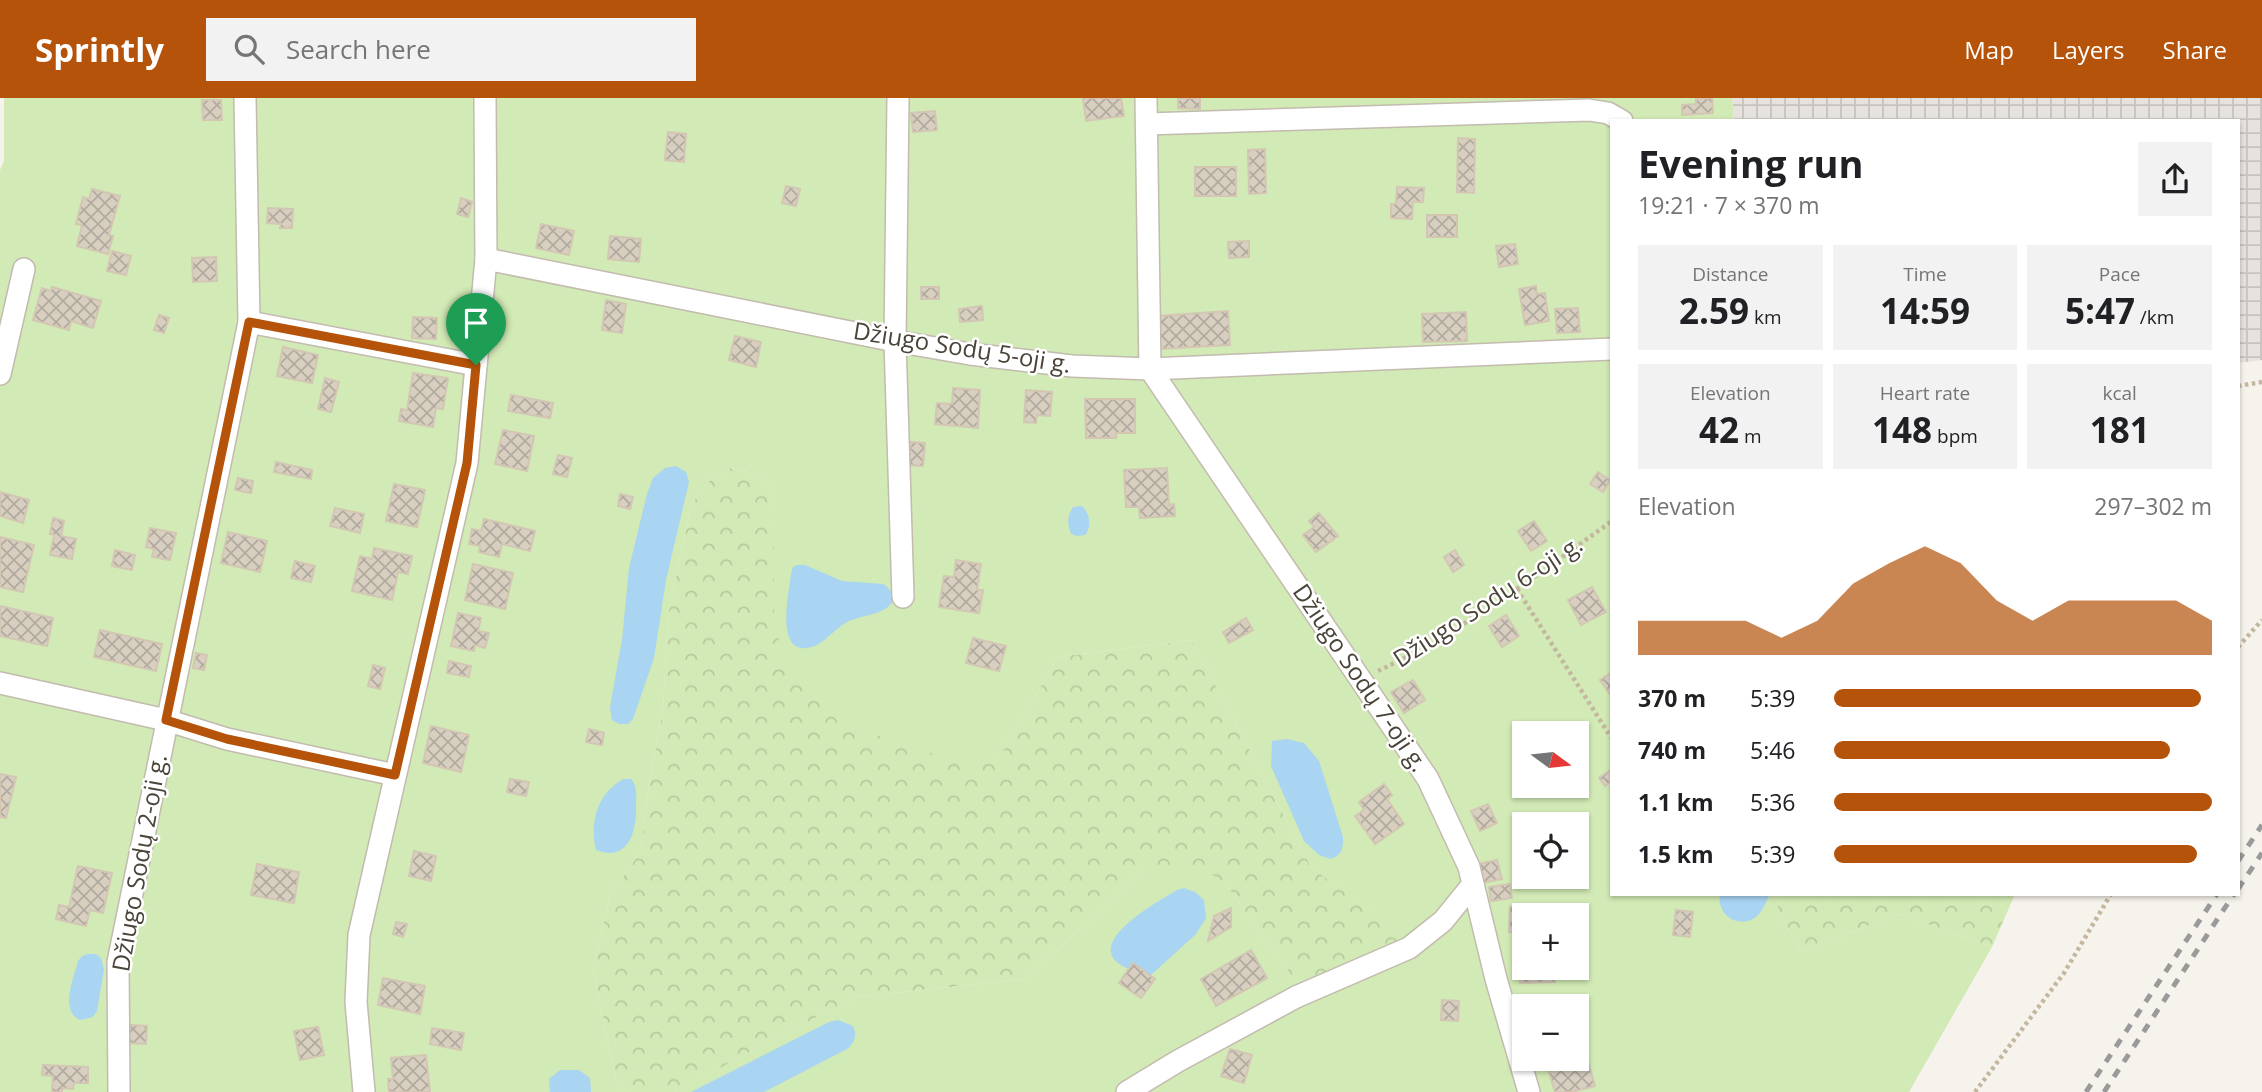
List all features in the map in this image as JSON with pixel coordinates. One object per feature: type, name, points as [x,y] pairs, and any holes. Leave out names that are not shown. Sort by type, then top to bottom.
[{"type":"street","name":"Džiugo Sodų 2-oji g.","points":[[119,1092],[118,962],[249,322],[246,98]]},
{"type":"street","points":[[364,1092],[356,1002],[359,935],[467,463],[486,259],[485,98]]},
{"type":"street","points":[[898,98],[895,341],[902,597]]},
{"type":"street","points":[[1146,98],[1150,369]]},
{"type":"street","points":[[1147,124],[1589,110],[1608,113],[1618,119]]},
{"type":"street","name":"Džiugo Sodų 5-oji g.","points":[[486,259],[895,341],[970,354],[1072,366],[1150,369],[1610,349]]},
{"type":"street","points":[[0,374],[24,269]]},
{"type":"street","points":[[249,322],[476,365]]},
{"type":"street","name":"Džiugo Sodų 7-oji g.","points":[[1150,369],[1428,779],[1469,867],[1496,979],[1529,1092]]},
{"type":"street","points":[[0,683],[166,720],[227,739],[395,775]]},
{"type":"street","points":[[1127,1092],[1296,997],[1409,948],[1443,921],[1473,884]]},
{"type":"path","points":[[2240,386],[2262,382]]},
{"type":"path","name":"Džiugo Sodų 6-oji g.","points":[[1361,679],[1412,655],[1517,589],[1610,522]]},
{"type":"path","points":[[1517,589],[1610,736]]},
{"type":"path","points":[[2240,645],[2262,620]]},
{"type":"path","points":[[1975,1092],[2064,973],[2110,896]]},
{"type":"shaded area","points":[[1732,98],[2262,98],[2262,360],[2240,363],[2240,119],[1734,119]]},
{"type":"green space","points":[[4,98],[1732,98],[1734,119],[1610,119],[1610,896],[1778,896],[1778,910],[1800,952],[1899,914],[1992,947],[1909,1092],[676,1092],[857,997],[1025,979],[1144,871],[1206,871],[1225,883],[1300,987],[1406,937],[1311,867],[1192,640],[1058,657],[999,758],[956,761],[840,723],[785,667],[774,617],[773,489],[752,473],[731,468],[710,480],[691,505],[668,615],[663,708],[650,778],[641,851],[610,895],[593,970],[617,1085],[628,1092],[0,1092],[0,170],[4,161]]},
{"type":"green space","points":[[730,468],[752,473],[773,489],[774,532],[999,758],[1058,657],[1192,640],[1311,867],[1407,937],[1300,987],[1225,883],[1144,871],[1025,979],[857,997],[676,1092],[628,1092],[617,1085],[593,970],[610,895],[641,851],[650,778],[663,708],[668,615],[691,505],[710,480]]},
{"type":"green space","points":[[1778,896],[2014,896],[1992,947],[1899,914],[1800,952],[1778,910]]},
{"type":"water","points":[[676,466],[686,472],[689,482],[666,580],[654,658],[633,719],[628,724],[619,724],[612,720],[610,707],[622,640],[629,568],[653,478],[665,468]]},
{"type":"water","points":[[1082,506],[1088,516],[1089,528],[1085,535],[1077,536],[1071,534],[1069,517],[1073,507]]},
{"type":"water","points":[[805,565],[842,581],[883,584],[891,592],[892,603],[877,613],[847,622],[817,645],[800,648],[792,643],[786,622],[791,574],[793,567]]},
{"type":"water","points":[[1287,739],[1304,743],[1319,761],[1343,837],[1341,851],[1331,859],[1319,855],[1304,841],[1271,766],[1272,741]]},
{"type":"water","points":[[623,779],[631,779],[636,788],[636,816],[632,834],[623,848],[616,852],[596,850],[594,829],[597,810],[607,793]]},
{"type":"water","points":[[1184,888],[1195,892],[1204,900],[1206,918],[1196,934],[1150,976],[1118,963],[1111,953],[1112,943],[1119,932],[1143,911]]},
{"type":"water","points":[[1720,896],[1769,896],[1758,915],[1745,921],[1738,921],[1726,915]]},
{"type":"water","points":[[88,954],[96,954],[101,958],[104,970],[97,1011],[93,1017],[80,1020],[70,1009],[69,1001],[78,961]]},
{"type":"water","points":[[838,1020],[853,1026],[855,1036],[847,1049],[764,1092],[691,1092],[829,1022]]},
{"type":"water","points":[[560,1070],[579,1070],[590,1078],[591,1092],[550,1092],[549,1079]]},
{"type":"building","points":[[1083,98],[1121,98],[1124,116],[1086,121]]},
{"type":"building","points":[[1178,98],[1200,98],[1200,109],[1178,108]]},
{"type":"building","points":[[1712,98],[1713,113],[1682,115],[1682,105],[1696,104],[1696,99]]},
{"type":"building","points":[[202,100],[221,100],[222,120],[203,120]]},
{"type":"building","points":[[935,111],[937,130],[913,132],[911,113]]},
{"type":"building","points":[[668,132],[686,134],[684,162],[665,160]]},
{"type":"building","points":[[1458,138],[1475,139],[1474,193],[1457,192]]},
{"type":"building","points":[[1265,149],[1266,193],[1249,194],[1248,150]]},
{"type":"building","points":[[1195,167],[1236,167],[1236,196],[1195,196]]},
{"type":"building","points":[[786,186],[800,189],[796,206],[782,203]]},
{"type":"building","points":[[1397,187],[1424,188],[1423,202],[1413,202],[1412,219],[1391,218],[1391,204],[1396,204]]},
{"type":"building","points":[[92,189],[120,196],[109,235],[113,236],[108,254],[77,246],[82,225],[76,224],[83,197],[89,199]]},
{"type":"building","points":[[461,198],[472,202],[468,217],[457,214]]},
{"type":"building","points":[[268,208],[293,209],[292,228],[280,228],[281,224],[267,223]]},
{"type":"building","points":[[1427,215],[1457,215],[1457,237],[1427,237]]},
{"type":"building","points":[[541,224],[574,231],[569,255],[536,248]]},
{"type":"building","points":[[610,236],[641,239],[639,262],[608,259]]},
{"type":"building","points":[[1249,241],[1249,257],[1229,258],[1228,242]]},
{"type":"building","points":[[1515,244],[1518,264],[1499,267],[1496,246]]},
{"type":"building","points":[[112,251],[131,256],[126,275],[107,271]]},
{"type":"building","points":[[216,257],[217,281],[193,282],[192,258]]},
{"type":"building","points":[[1536,286],[1537,294],[1545,293],[1549,321],[1525,325],[1519,289]]},
{"type":"building","points":[[52,287],[101,301],[93,328],[71,321],[69,330],[33,320],[42,288],[51,291]]},
{"type":"building","points":[[921,287],[939,287],[939,299],[921,299]]},
{"type":"building","points":[[606,300],[626,304],[622,333],[602,330]]},
{"type":"building","points":[[982,306],[983,320],[960,322],[959,309]]},
{"type":"building","points":[[1578,308],[1580,332],[1557,333],[1555,309]]},
{"type":"building","points":[[1228,311],[1230,345],[1159,349],[1158,316]]},
{"type":"building","points":[[1466,312],[1467,341],[1423,342],[1422,314]]},
{"type":"building","points":[[159,315],[169,318],[164,333],[154,330]]},
{"type":"building","points":[[413,317],[437,318],[436,339],[412,338]]},
{"type":"building","points":[[735,336],[761,342],[756,367],[729,360]]},
{"type":"building","points":[[283,347],[318,355],[312,383],[277,376]]},
{"type":"building","points":[[413,373],[448,378],[443,409],[436,408],[433,427],[399,421],[401,409],[407,410]]},
{"type":"building","points":[[325,378],[339,382],[331,412],[318,409]]},
{"type":"building","points":[[953,388],[980,390],[978,428],[935,424],[937,403],[952,404]]},
{"type":"building","points":[[1026,390],[1052,392],[1050,416],[1037,415],[1036,423],[1024,422]]},
{"type":"building","points":[[511,395],[553,403],[550,418],[508,411]]},
{"type":"building","points":[[1085,399],[1135,399],[1135,433],[1116,433],[1116,438],[1086,438]]},
{"type":"building","points":[[503,430],[534,436],[527,471],[495,464]]},
{"type":"building","points":[[911,442],[925,443],[923,466],[908,465]]},
{"type":"building","points":[[558,455],[572,458],[567,477],[553,474]]},
{"type":"building","points":[[276,462],[312,470],[311,479],[274,472]]},
{"type":"building","points":[[1167,468],[1169,505],[1174,504],[1175,516],[1140,518],[1139,507],[1126,507],[1124,470]]},
{"type":"building","points":[[1598,472],[1610,480],[1603,492],[1590,484]]},
{"type":"building","points":[[238,478],[253,481],[251,493],[235,490]]},
{"type":"building","points":[[394,484],[425,490],[417,527],[386,521]]},
{"type":"building","points":[[0,492],[29,500],[23,523],[0,516]]},
{"type":"building","points":[[620,494],[633,497],[630,509],[618,506]]},
{"type":"building","points":[[335,508],[364,514],[360,533],[330,526]]},
{"type":"building","points":[[1319,513],[1338,536],[1316,552],[1303,535],[1314,527],[1309,521]]},
{"type":"building","points":[[53,518],[64,521],[61,536],[76,539],[72,559],[50,555],[54,535],[50,534]]},
{"type":"building","points":[[484,519],[535,531],[530,551],[502,544],[499,557],[479,552],[480,546],[469,544],[472,529],[481,531]]},
{"type":"building","points":[[1534,521],[1547,541],[1531,551],[1518,531]]},
{"type":"building","points":[[150,528],[176,533],[170,560],[152,557],[154,549],[146,547]]},
{"type":"building","points":[[228,532],[267,541],[260,572],[221,563]]},
{"type":"building","points":[[0,537],[34,545],[23,592],[0,587]]},
{"type":"building","points":[[374,548],[412,556],[408,574],[398,572],[392,600],[352,591],[360,556],[372,559]]},
{"type":"building","points":[[115,550],[135,555],[132,570],[112,566]]},
{"type":"building","points":[[1455,550],[1464,565],[1453,572],[1444,557]]},
{"type":"building","points":[[956,560],[981,564],[977,590],[983,590],[979,613],[939,607],[944,576],[954,577]]},
{"type":"building","points":[[295,561],[315,566],[311,582],[291,578]]},
{"type":"building","points":[[473,564],[513,573],[505,609],[465,600]]},
{"type":"building","points":[[1592,587],[1606,612],[1581,625],[1568,600]]},
{"type":"building","points":[[0,606],[53,618],[47,646],[0,636]]},
{"type":"building","points":[[458,613],[481,618],[478,631],[489,633],[485,648],[475,645],[474,651],[451,646]]},
{"type":"building","points":[[1506,615],[1519,636],[1502,647],[1489,626]]},
{"type":"building","points":[[1246,618],[1253,630],[1229,643],[1223,632]]},
{"type":"building","points":[[100,630],[162,644],[156,671],[94,657]]},
{"type":"building","points":[[973,638],[1006,646],[999,671],[966,663]]},
{"type":"building","points":[[196,653],[207,655],[204,670],[193,668]]},
{"type":"building","points":[[449,661],[471,666],[469,677],[447,673]]},
{"type":"building","points":[[373,665],[385,668],[380,689],[368,686]]},
{"type":"building","points":[[1610,673],[1610,694],[1600,680]]},
{"type":"building","points":[[1413,680],[1425,700],[1404,713],[1391,692]]},
{"type":"building","points":[[431,726],[469,735],[461,772],[423,763]]},
{"type":"building","points":[[589,729],[604,733],[602,745],[586,742]]},
{"type":"building","points":[[1610,770],[1610,782],[1605,786],[1599,778]]},
{"type":"building","points":[[0,774],[16,777],[6,818],[0,817]]},
{"type":"building","points":[[510,779],[529,782],[526,796],[507,792]]},
{"type":"building","points":[[1384,784],[1392,795],[1387,799],[1404,824],[1375,844],[1355,816],[1364,810],[1359,802]]},
{"type":"building","points":[[1488,804],[1497,823],[1480,831],[1471,811]]},
{"type":"building","points":[[414,851],[436,856],[431,881],[409,876]]},
{"type":"building","points":[[1497,860],[1502,879],[1482,883],[1478,864]]},
{"type":"building","points":[[257,864],[299,872],[294,903],[251,895]]},
{"type":"building","points":[[78,866],[112,873],[103,913],[90,910],[86,926],[56,919],[59,905],[69,907]]},
{"type":"building","points":[[1510,884],[1512,898],[1491,901],[1489,887]]},
{"type":"building","points":[[1510,907],[1512,907],[1512,932],[1509,932]]},
{"type":"building","points":[[1231,908],[1231,927],[1208,941],[1214,916]]},
{"type":"building","points":[[1676,910],[1693,912],[1690,937],[1673,935]]},
{"type":"building","points":[[396,922],[407,924],[403,937],[393,934]]},
{"type":"building","points":[[1251,950],[1267,978],[1216,1006],[1201,979]]},
{"type":"building","points":[[1133,963],[1155,979],[1141,998],[1119,983]]},
{"type":"building","points":[[383,978],[425,986],[420,1014],[378,1005]]},
{"type":"building","points":[[1520,980],[1555,980],[1555,982],[1520,983]]},
{"type":"building","points":[[1442,1000],[1459,1001],[1458,1021],[1441,1020]]},
{"type":"building","points":[[130,1025],[147,1026],[146,1044],[128,1043]]},
{"type":"building","points":[[318,1027],[324,1055],[300,1060],[294,1031]]},
{"type":"building","points":[[432,1028],[464,1033],[461,1050],[430,1044]]},
{"type":"building","points":[[1230,1049],[1252,1055],[1244,1083],[1221,1076]]},
{"type":"building","points":[[426,1055],[430,1092],[389,1092],[388,1079],[393,1079],[391,1058]]},
{"type":"building","points":[[43,1065],[88,1067],[88,1083],[74,1083],[73,1089],[62,1088],[62,1092],[52,1092],[53,1076],[42,1075]]},
{"type":"building","points":[[1589,1065],[1595,1086],[1572,1092],[1555,1092],[1549,1071],[1589,1071]]},
{"type":"railway","points":[[2240,858],[2262,825]]},
{"type":"railway","points":[[2240,886],[2262,853]]},
{"type":"railway","points":[[2086,1092],[2216,896]]},
{"type":"railway","points":[[2104,1092],[2233,896]]},
{"type":"route","points":[[249,322],[476,365],[467,463],[395,775],[227,739],[166,720],[249,322]]}]
